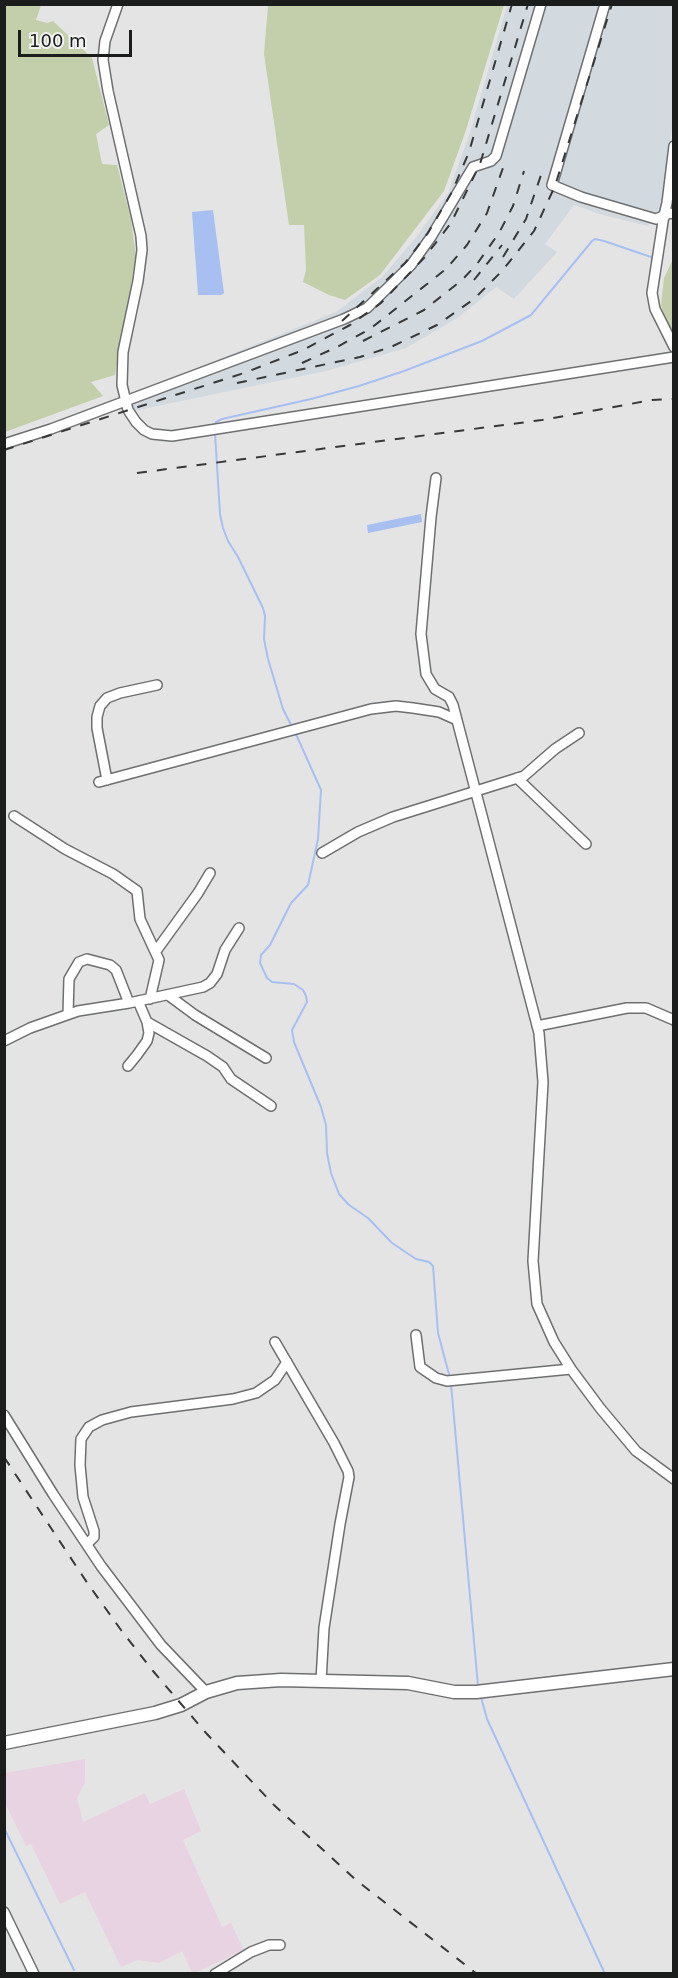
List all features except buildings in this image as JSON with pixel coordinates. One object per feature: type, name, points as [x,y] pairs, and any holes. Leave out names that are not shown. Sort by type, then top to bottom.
[{"type":"main road","points":[[4,1743],[155,1713],[181,1705],[206,1692],[237,1683],[281,1680],[408,1683],[454,1692],[479,1692],[674,1669]]},
{"type":"street","points":[[118,4],[105,41],[103,60],[141,236],[142,250],[123,352],[124,401],[136,422],[152,434],[172,436],[674,357]]},
{"type":"street","points":[[4,444],[62,425],[352,316],[366,308],[411,265],[431,237],[473,166],[491,161],[496,156],[541,4]]},
{"type":"street","points":[[605,4],[551,182],[552,185],[581,197],[656,219],[669,214]]},
{"type":"street","points":[[674,146],[668,202],[669,214],[652,300],[674,347]]},
{"type":"street","points":[[436,478],[421,634],[426,674],[435,689],[449,697],[457,720],[537,1026],[543,1082],[533,1261],[537,1304],[554,1342],[600,1408],[636,1451],[674,1479]]},
{"type":"street","points":[[157,685],[120,693],[107,698],[100,706],[97,728],[103,781],[371,710],[396,706],[439,712],[457,720]]},
{"type":"street","points":[[322,853],[358,832],[393,817],[517,778],[533,770],[555,749],[579,733]]},
{"type":"street","points":[[517,778],[586,844]]},
{"type":"street","points":[[14,816],[65,849],[113,874],[137,891],[140,919],[159,960],[150,999]]},
{"type":"street","points":[[156,951],[210,873]]},
{"type":"street","points":[[4,1041],[30,1028],[68,1014],[203,987],[210,983],[217,974],[225,950],[239,928]]},
{"type":"street","points":[[68,1014],[69,979],[72,970],[79,962],[87,959],[110,965],[116,970],[147,1022],[149,1033],[147,1041],[128,1066]]},
{"type":"street","points":[[168,995],[195,1015],[266,1058]]},
{"type":"street","points":[[537,1026],[627,1008],[646,1008],[674,1020]]},
{"type":"street","points":[[147,1022],[207,1056],[223,1067],[231,1079],[271,1106]]},
{"type":"street","points":[[416,1335],[420,1367],[425,1372],[450,1381],[571,1369]]},
{"type":"street","points":[[275,1342],[334,1443],[346,1465],[349,1477],[324,1628],[321,1681]]},
{"type":"street","points":[[87,1544],[94,1537],[94,1531],[82,1497],[81,1439],[89,1427],[120,1414],[232,1399],[256,1393],[275,1380],[287,1362]]},
{"type":"street","points":[[4,1415],[53,1494],[160,1645],[206,1692]]},
{"type":"street","points":[[4,1912],[34,1974]]},
{"type":"street","points":[[215,1974],[251,1952],[269,1945],[280,1945]]},
{"type":"shaded area","points":[[507,5],[673,5],[673,118],[663,202],[648,226],[574,205],[545,244],[557,252],[514,299],[496,287],[459,317],[406,348],[326,371],[133,411],[132,404],[137,392],[336,312],[382,277],[417,236],[448,193],[470,133]]},
{"type":"shaded area","points":[[85,1759],[85,1783],[77,1798],[83,1822],[145,1793],[150,1804],[184,1789],[201,1831],[183,1840],[222,1927],[231,1923],[244,1950],[195,1973],[192,1973],[182,1951],[159,1963],[138,1960],[121,1967],[85,1892],[60,1904],[31,1844],[26,1846],[5,1803],[5,1773]]},
{"type":"green space","points":[[4,5],[41,5],[36,20],[47,23],[53,21],[92,58],[109,125],[96,134],[102,164],[117,165],[131,219],[136,257],[115,375],[91,382],[103,396],[5,432]]},
{"type":"green space","points":[[268,5],[504,5],[465,133],[444,191],[380,275],[345,300],[303,282],[306,270],[304,225],[289,225],[264,54]]},
{"type":"green space","points":[[673,259],[673,337],[661,305],[664,278]]},
{"type":"water","points":[[213,210],[224,293],[198,295],[192,212]]},
{"type":"water","points":[[421,514],[422,522],[368,533],[367,525]]},
{"type":"waterway","points":[[214,427],[216,422],[222,419],[359,386],[482,341],[531,315],[595,239],[651,257]]},
{"type":"waterway","points":[[215,433],[220,514],[223,528],[263,608],[264,639],[268,659],[283,709],[292,727]]},
{"type":"waterway","points":[[295,732],[321,790],[318,839],[308,885],[291,903],[270,945],[261,955],[260,963],[267,978],[272,982],[294,984],[303,990],[306,996],[307,1002],[292,1030],[294,1042],[321,1107],[326,1125],[327,1153],[331,1173],[339,1194],[349,1205],[368,1218],[392,1243],[416,1259],[429,1262],[433,1266],[438,1333],[450,1378]]},
{"type":"waterway","points":[[451,1384],[478,1686]]},
{"type":"waterway","points":[[481,1697],[487,1719],[605,1974]]},
{"type":"waterway","points":[[4,1828],[74,1970]]},
{"type":"railway","points":[[342,321],[405,263],[428,233],[452,192],[469,152],[512,4]]},
{"type":"railway","points":[[4,450],[244,373],[303,350],[350,325],[381,303],[424,258],[451,223],[480,164],[528,4]]},
{"type":"railway","points":[[237,383],[360,357],[391,347],[437,325],[474,299],[502,271],[534,231],[555,186],[612,4]]},
{"type":"railway","points":[[302,363],[370,329],[446,269],[467,245],[487,213],[504,165]]},
{"type":"railway","points":[[363,341],[424,310],[462,280],[477,264],[499,233],[513,206],[524,171]]},
{"type":"railway","points":[[503,257],[526,219],[541,175]]},
{"type":"railway","points":[[474,280],[502,245]]},
{"type":"railway","points":[[137,473],[542,420],[652,400],[674,399]]},
{"type":"railway","points":[[4,1457],[121,1630],[206,1733],[274,1805],[356,1880],[477,1974]]}]
